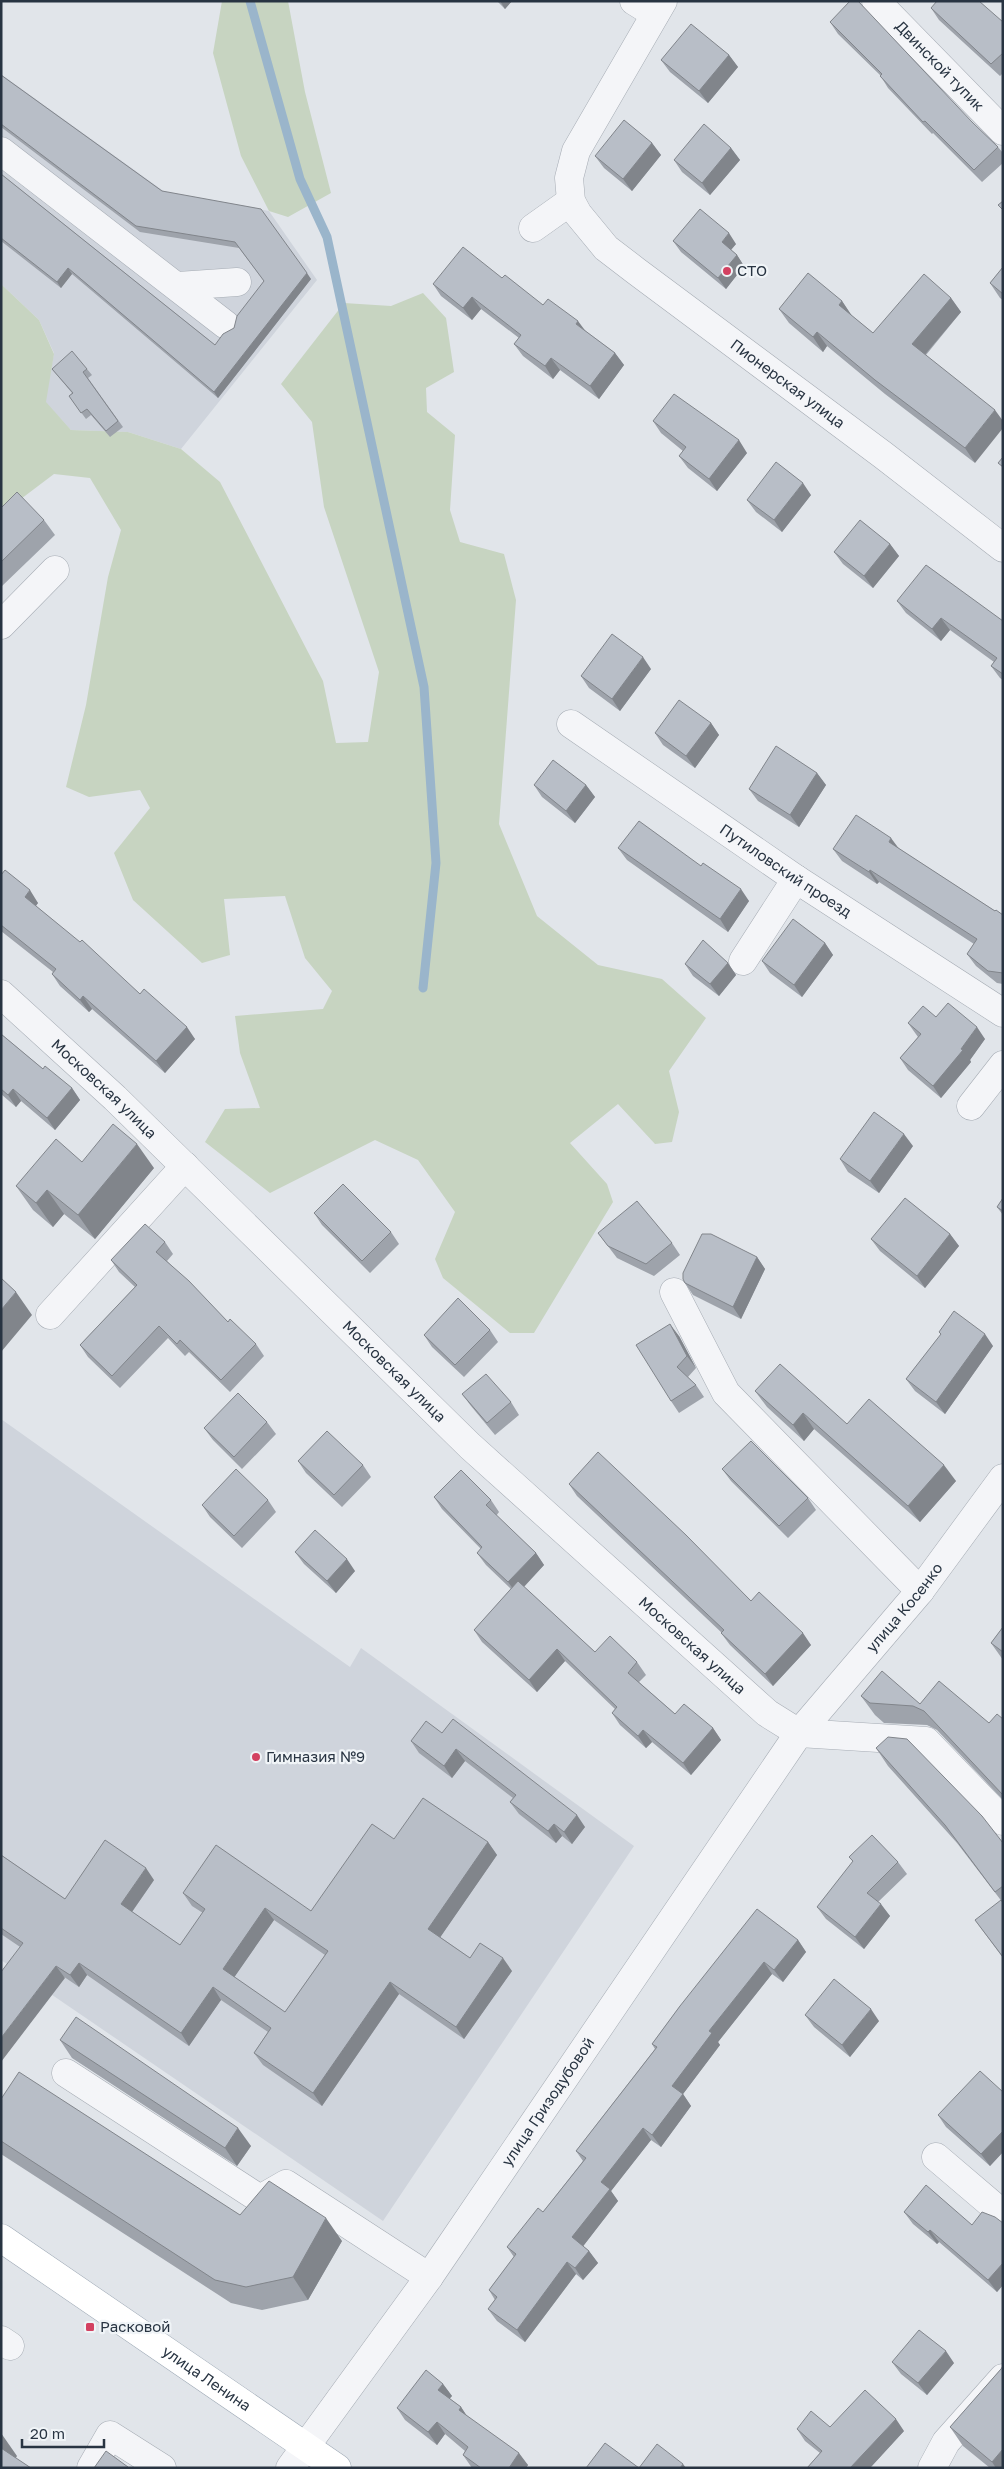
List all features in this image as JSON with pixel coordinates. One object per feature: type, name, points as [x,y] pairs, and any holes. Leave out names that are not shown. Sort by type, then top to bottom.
[{"type":"main road","name":"улица Ленина","points":[[1,2238],[298,2457],[337,2468]]},
{"type":"street","name":"Двинской тупик","points":[[876,1],[1003,131]]},
{"type":"street","points":[[533,228],[574,207],[569,178],[576,151],[651,5]]},
{"type":"street","points":[[1,151],[226,325]]},
{"type":"street","name":"Пионерская улица","points":[[574,207],[606,248],[636,272],[883,455],[1003,548]]},
{"type":"street","points":[[178,286],[237,282]]},
{"type":"street","points":[[1,625],[55,570]]},
{"type":"street","name":"Путиловский проезд","points":[[572,724],[796,879],[1003,1013]]},
{"type":"street","points":[[744,961],[796,879]]},
{"type":"street","name":"Московская улица","points":[[1,994],[115,1098],[470,1446],[740,1690],[767,1713],[799,1733]]},
{"type":"street","points":[[971,1106],[1003,1065]]},
{"type":"street","points":[[50,1316],[185,1166]]},
{"type":"street","points":[[674,1292],[726,1393],[920,1591]]},
{"type":"street","name":"улица Косенко","points":[[799,1733],[920,1591],[1003,1478]]},
{"type":"street","points":[[799,1733],[926,1741],[1003,1821]]},
{"type":"street","name":"улица Гризодубовой","points":[[298,2457],[428,2276],[799,1733]]},
{"type":"street","points":[[66,2073],[260,2199],[286,2184],[428,2276]]},
{"type":"street","points":[[936,2157],[1003,2214]]},
{"type":"street","points":[[932,2468],[946,2442],[1003,2378]]},
{"type":"street","points":[[91,2468],[110,2436],[162,2468]]},
{"type":"shaded area","points":[[1,74],[165,192],[269,211],[317,280],[181,449],[128,432],[71,430],[45,402],[54,353],[39,320],[1,284]]},
{"type":"shaded area","name":"Гимназия №9","points":[[1,1419],[350,1667],[361,1648],[634,1846],[383,2221],[1,1960]]},
{"type":"green space","points":[[222,1],[288,1],[305,92],[331,193],[288,217],[269,211],[241,156],[213,53]]},
{"type":"green space","points":[[1,284],[39,320],[54,354],[46,402],[71,430],[128,432],[181,449],[220,482],[323,681],[336,743],[368,742],[379,672],[324,507],[312,422],[281,384],[344,303],[391,306],[423,293],[446,318],[454,372],[426,388],[427,412],[455,435],[450,510],[460,542],[504,554],[516,600],[499,824],[537,916],[598,965],[662,979],[706,1018],[669,1071],[679,1112],[672,1142],[655,1144],[618,1104],[570,1143],[607,1184],[613,1202],[534,1333],[510,1333],[443,1278],[435,1259],[455,1212],[418,1160],[375,1140],[270,1193],[205,1142],[225,1109],[260,1108],[240,1053],[235,1016],[323,1009],[332,991],[305,958],[285,896],[224,899],[230,955],[202,963],[133,900],[114,853],[150,808],[140,790],[89,797],[66,787],[86,705],[108,577],[121,530],[90,478],[54,474],[1,514]]},
{"type":"building","points":[[850,1],[858,1],[998,147],[974,170],[925,121],[923,122],[880,76],[882,74],[830,22]]},
{"type":"building","points":[[937,1],[979,1],[1003,22],[1003,53],[991,64],[931,8]]},
{"type":"building","points":[[691,24],[729,55],[699,91],[661,60]]},
{"type":"building","points":[[1,75],[162,191],[261,209],[307,273],[214,392],[68,268],[57,282],[1,238],[1,174],[215,345],[223,334],[234,328],[237,316],[264,281],[235,242],[136,226],[1,124]]},
{"type":"building","points":[[624,120],[652,143],[623,179],[595,156]]},
{"type":"building","points":[[704,124],[731,148],[702,183],[674,160]]},
{"type":"building","points":[[1003,201],[1003,210],[998,205]]},
{"type":"building","points":[[700,209],[729,233],[722,242],[737,255],[718,278],[673,241]]},
{"type":"building","points":[[463,247],[502,278],[505,275],[543,305],[548,299],[578,321],[576,324],[615,353],[590,386],[551,358],[545,366],[514,344],[521,335],[472,297],[463,308],[433,284]]},
{"type":"building","points":[[1003,267],[1003,294],[990,283]]},
{"type":"building","points":[[808,273],[842,301],[839,305],[873,333],[924,274],[951,298],[912,344],[995,410],[965,448],[875,380],[817,332],[813,337],[779,309]]},
{"type":"building","points":[[72,351],[87,369],[83,372],[118,421],[106,431],[87,409],[81,413],[69,396],[73,393],[52,369]]},
{"type":"building","points":[[674,394],[739,440],[709,479],[679,456],[686,447],[653,421]]},
{"type":"building","points":[[1003,457],[1003,467],[998,463]]},
{"type":"building","points":[[776,462],[803,483],[774,520],[747,500]]},
{"type":"building","points":[[17,492],[44,520],[1,562],[1,508]]},
{"type":"building","points":[[860,520],[890,544],[864,576],[834,552]]},
{"type":"building","points":[[926,565],[1003,621],[1003,674],[991,666],[997,658],[941,618],[932,629],[897,601]]},
{"type":"building","points":[[612,634],[643,657],[612,699],[581,676]]},
{"type":"building","points":[[679,700],[711,723],[686,756],[655,733]]},
{"type":"building","points":[[776,746],[817,773],[790,815],[749,789]]},
{"type":"building","points":[[553,760],[586,785],[566,811],[534,785]]},
{"type":"building","points":[[856,815],[891,838],[889,842],[1003,915],[1003,973],[988,971],[967,954],[977,939],[870,870],[869,872],[833,849]]},
{"type":"building","points":[[639,821],[701,866],[703,863],[741,889],[720,919],[618,848]]},
{"type":"building","points":[[5,870],[30,890],[25,897],[80,942],[82,940],[140,994],[144,989],[187,1027],[156,1061],[83,996],[80,1000],[52,974],[56,969],[1,925],[1,875]]},
{"type":"building","points":[[793,919],[825,943],[794,985],[762,961]]},
{"type":"building","points":[[703,940],[728,963],[710,984],[685,964]]},
{"type":"building","points":[[948,1003],[977,1027],[961,1049],[963,1050],[933,1086],[900,1058],[921,1034],[908,1023],[923,1006],[936,1017]]},
{"type":"building","points":[[1,1034],[43,1069],[45,1066],[72,1088],[47,1118],[13,1089],[8,1095],[1,1089]]},
{"type":"building","points":[[874,1112],[904,1134],[870,1181],[840,1159]]},
{"type":"building","points":[[113,1124],[137,1144],[78,1215],[47,1190],[36,1203],[16,1186],[56,1139],[82,1162]]},
{"type":"building","points":[[343,1184],[391,1232],[362,1261],[314,1213]]},
{"type":"building","points":[[905,1198],[950,1234],[917,1276],[871,1239]]},
{"type":"building","points":[[1003,1198],[1003,1211],[997,1207]]},
{"type":"building","points":[[637,1201],[672,1243],[646,1264],[608,1246],[598,1233]]},
{"type":"building","points":[[145,1224],[165,1242],[156,1252],[189,1281],[228,1322],[230,1319],[256,1344],[221,1380],[180,1340],[177,1344],[159,1326],[112,1376],[80,1345],[137,1285],[111,1260]]},
{"type":"building","points":[[702,1234],[711,1234],[757,1257],[733,1307],[685,1283],[683,1279],[683,1273]]},
{"type":"building","points":[[1,1278],[16,1292],[1,1310]]},
{"type":"building","points":[[458,1298],[490,1330],[455,1365],[424,1335]]},
{"type":"building","points":[[954,1311],[985,1334],[936,1402],[906,1379],[941,1334],[939,1332]]},
{"type":"building","points":[[670,1324],[687,1356],[677,1367],[696,1385],[671,1401],[636,1345]]},
{"type":"building","points":[[780,1364],[847,1424],[869,1399],[944,1465],[908,1506],[803,1413],[793,1425],[755,1391]]},
{"type":"building","points":[[486,1374],[511,1402],[487,1423],[462,1394]]},
{"type":"building","points":[[238,1393],[267,1422],[234,1457],[204,1428]]},
{"type":"building","points":[[327,1431],[363,1465],[334,1495],[298,1461]]},
{"type":"building","points":[[751,1441],[808,1498],[779,1526],[722,1469]]},
{"type":"building","points":[[598,1452],[686,1535],[751,1601],[759,1592],[803,1633],[765,1674],[721,1633],[724,1630],[569,1484]]},
{"type":"building","points":[[236,1469],[268,1500],[234,1536],[202,1505]]},
{"type":"building","points":[[461,1470],[491,1500],[486,1505],[536,1553],[508,1582],[477,1553],[482,1547],[434,1497]]},
{"type":"building","points":[[315,1530],[347,1559],[327,1581],[295,1552]]},
{"type":"building","points":[[518,1581],[595,1652],[610,1636],[637,1662],[628,1673],[675,1714],[684,1704],[713,1728],[683,1763],[643,1730],[638,1736],[612,1713],[617,1707],[557,1649],[529,1680],[474,1630]]},
{"type":"building","points":[[1003,1627],[1003,1652],[991,1643]]},
{"type":"building","points":[[882,1671],[920,1704],[939,1681],[989,1723],[997,1714],[1003,1719],[1003,1795],[924,1711],[913,1706],[870,1703],[861,1696]]},
{"type":"building","points":[[453,1719],[577,1815],[564,1832],[554,1824],[548,1831],[510,1802],[516,1795],[456,1749],[444,1766],[411,1741],[426,1721],[442,1733]]},
{"type":"building","points":[[888,1737],[907,1739],[982,1816],[1003,1843],[1003,1886],[995,1892],[945,1825],[876,1748]]},
{"type":"building","points":[[423,1798],[488,1842],[428,1929],[470,1958],[480,1943],[503,1958],[456,2027],[390,1982],[313,2093],[254,2053],[271,2028],[213,1987],[181,2033],[79,1963],[70,1975],[56,1966],[1,2038],[1,1972],[23,1943],[1,1928],[1,1855],[65,1899],[105,1840],[146,1868],[121,1904],[180,1945],[205,1909],[183,1893],[216,1845],[311,1911],[372,1824],[394,1839]],"holes":[[[265,1908],[328,1951],[285,2012],[223,1969]]]},
{"type":"building","points":[[872,1835],[898,1862],[867,1893],[881,1904],[855,1937],[817,1907],[853,1861],[849,1857]]},
{"type":"building","points":[[1001,1900],[1003,1903],[1003,1957],[975,1920]]},
{"type":"building","points":[[757,1909],[798,1940],[774,1970],[764,1962],[709,2031],[712,2033],[672,2086],[683,2094],[652,2135],[643,2128],[601,2182],[610,2189],[572,2237],[589,2251],[575,2268],[567,2262],[517,2330],[488,2309],[497,2297],[489,2290],[516,2254],[507,2247],[538,2208],[543,2212],[586,2158],[576,2151],[657,2047],[652,2044],[680,2006]]},
{"type":"building","points":[[834,1979],[871,2009],[842,2045],[805,2015]]},
{"type":"building","points":[[76,2017],[238,2128],[225,2148],[60,2040]]},
{"type":"building","points":[[980,2071],[1003,2092],[1003,2131],[981,2154],[938,2115]]},
{"type":"building","points":[[19,2072],[240,2215],[269,2181],[326,2218],[293,2277],[246,2287],[215,2280],[1,2141],[1,2099]]},
{"type":"building","points":[[926,2185],[972,2225],[982,2212],[995,2217],[1003,2223],[1003,2263],[988,2280],[930,2230],[928,2232],[904,2212]]},
{"type":"building","points":[[919,2330],[946,2351],[918,2383],[892,2362]]},
{"type":"building","points":[[1003,2366],[1003,2449],[992,2462],[950,2427]]},
{"type":"building","points":[[426,2370],[443,2384],[438,2390],[461,2407],[459,2410],[519,2453],[509,2468],[481,2468],[463,2455],[468,2447],[437,2422],[428,2432],[397,2408]]},
{"type":"building","points":[[865,2390],[896,2419],[850,2468],[807,2468],[822,2451],[797,2429],[811,2411],[830,2427]]},
{"type":"building","points":[[605,2443],[639,2468],[586,2468]]},
{"type":"building","points":[[657,2444],[683,2464],[680,2468],[639,2468]]},
{"type":"building","points":[[1,2448],[31,2468],[1,2468]]},
{"type":"building","points":[[106,2451],[128,2467],[94,2468]]},
{"type":"waterway","points":[[250,1],[300,179],[327,237],[424,687],[436,863],[423,988]]},
{"type":"place","name":"СТО","points":[[727,271]]},
{"type":"place","name":"Гимназия №9","points":[[256,1757]]},
{"type":"place","name":"Расковой","points":[[90,2327]]}]
